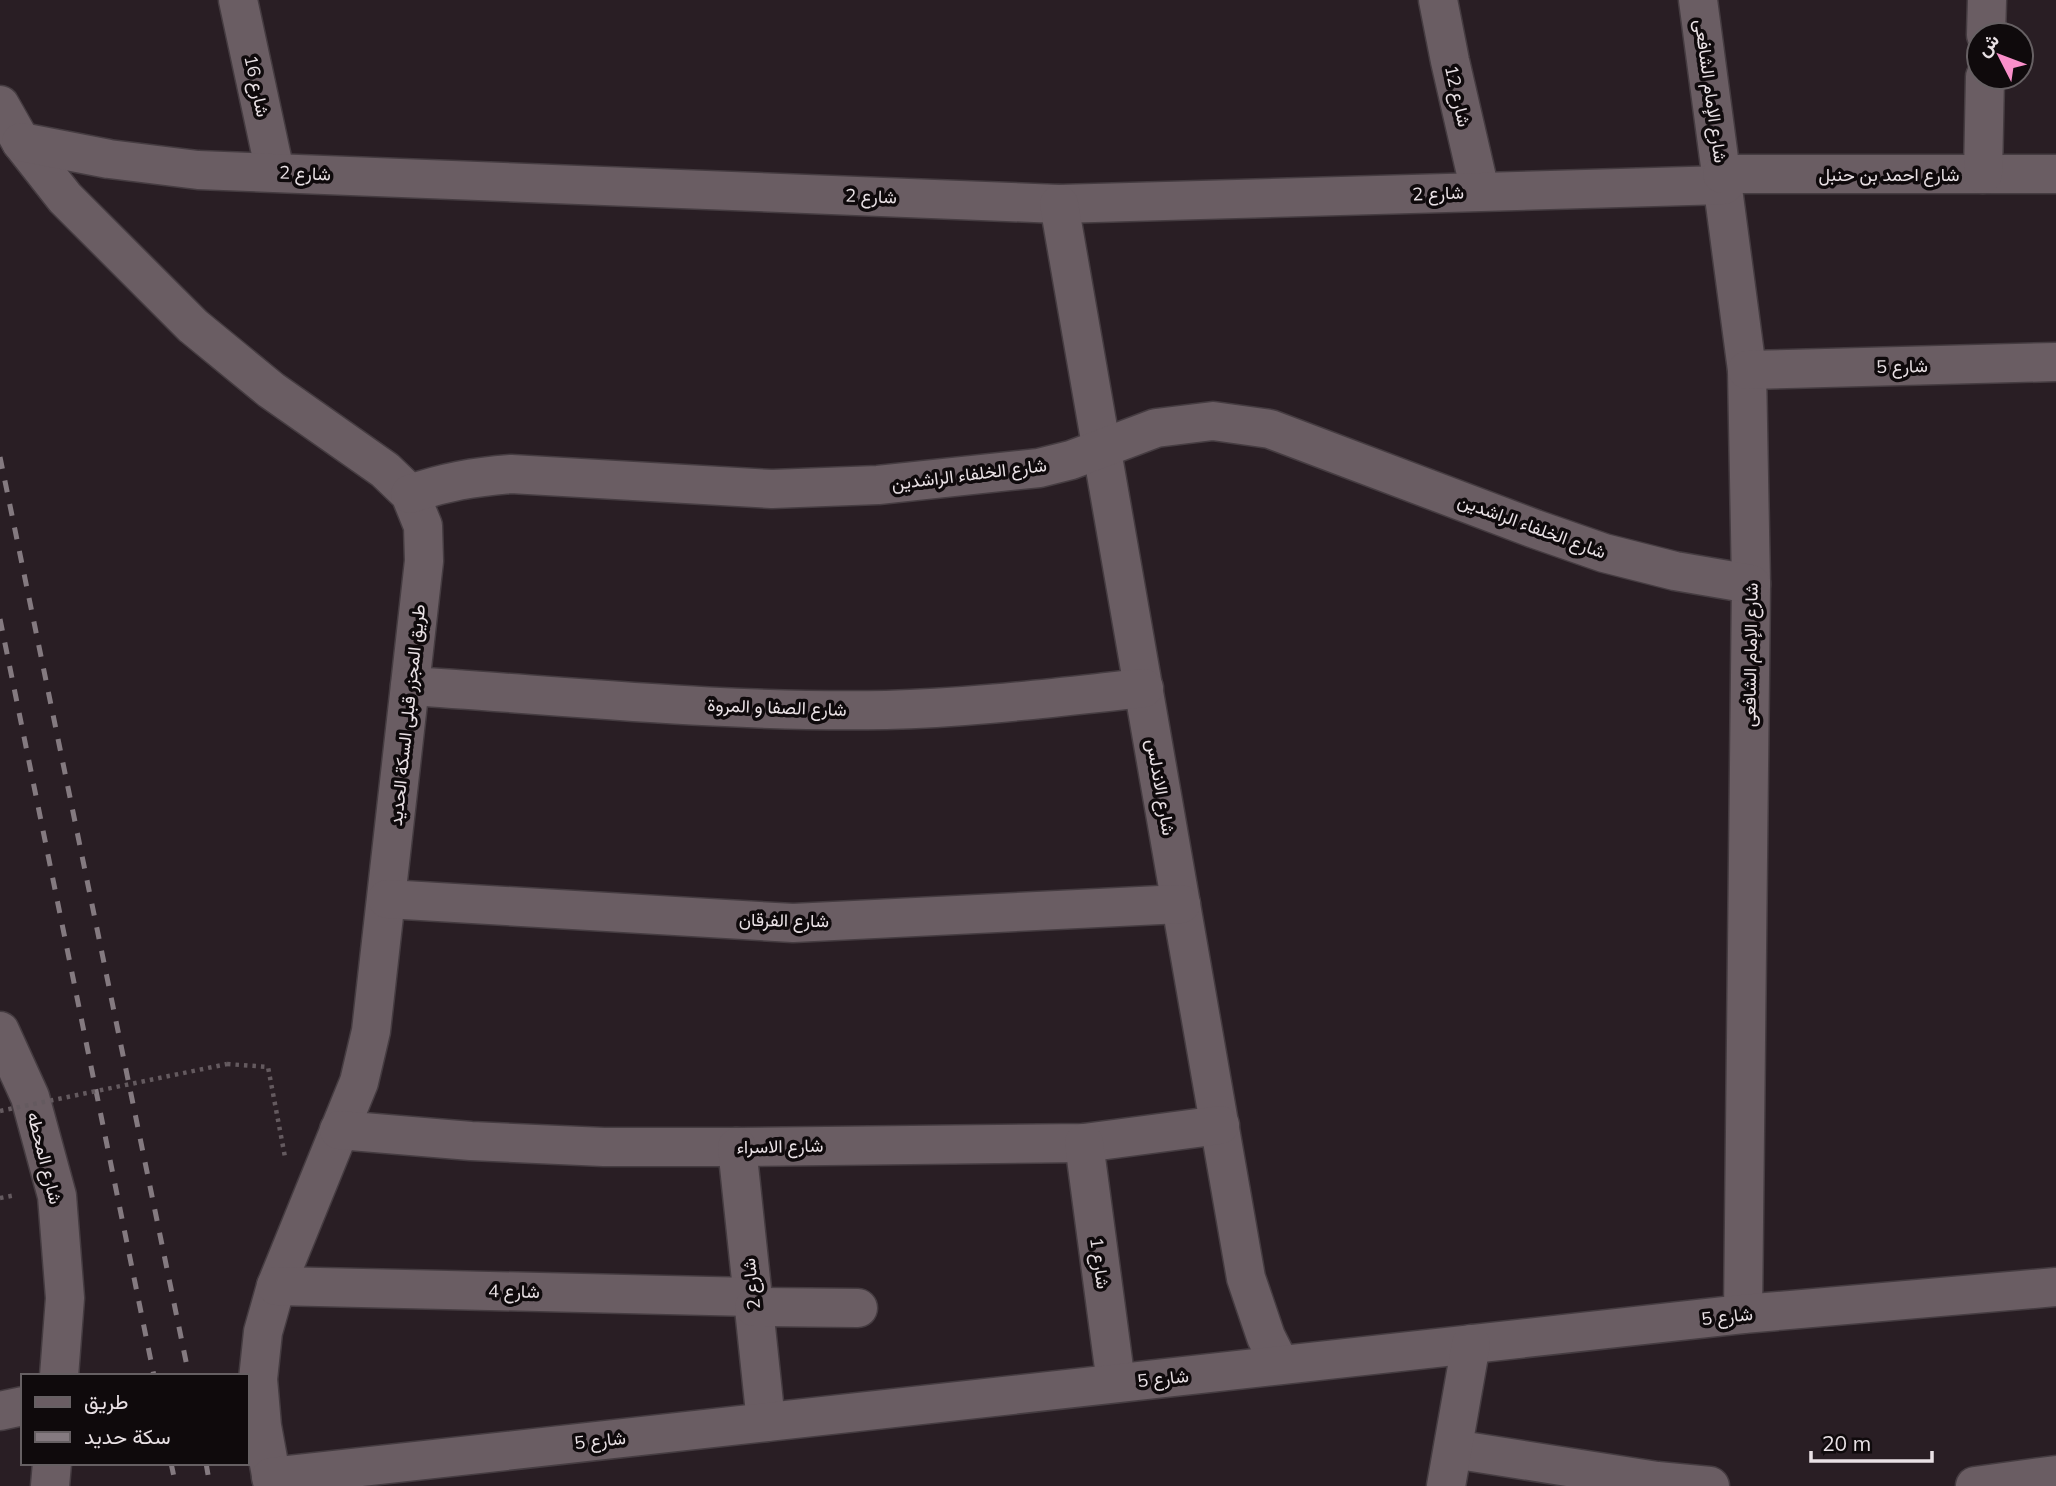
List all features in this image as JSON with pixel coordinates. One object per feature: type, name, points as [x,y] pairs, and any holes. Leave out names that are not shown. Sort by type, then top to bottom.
[{"type":"street","name":"شارع 16","points":[[238,0],[275,172]]},
{"type":"street","name":"شارع 12","points":[[1438,0],[1480,191]]},
{"type":"street","name":"شارع الإمام الشافعى","points":[[1698,0],[1747,370],[1751,584],[1743,1314]]},
{"type":"street","points":[[1986,21],[1987,0]]},
{"type":"street","points":[[1983,174],[1985,91]]},
{"type":"street","name":"طريق المجزر قبلى السكة الحديد","points":[[0,105],[21,142],[65,198],[193,327],[271,390],[385,470],[410,494],[423,526],[424,561],[371,1031],[359,1082],[276,1286],[263,1332],[258,1379],[262,1426],[272,1481]]},
{"type":"street","name":"شارع 2","points":[[21,142],[109,159],[198,170],[1059,204],[1480,191],[1723,180]]},
{"type":"street","name":"شارع احمد بن حنبل","points":[[1723,180],[2056,174]]},
{"type":"street","name":"شارع الاندلس","points":[[1059,204],[1246,1278],[1266,1338],[1280,1365]]},
{"type":"street","name":"شارع 5","points":[[1747,370],[2056,362]]},
{"type":"street","name":"شارع الخلفاء الراشدين","points":[[410,494],[442,483],[476,476],[511,474],[772,489],[866,486],[1039,468],[1071,460],[1156,428],[1213,421],[1270,429],[1604,553],[1675,571],[1751,584]]},
{"type":"street","name":"شارع الصفا و المروة","points":[[410,686],[803,710],[972,706],[1144,688]]},
{"type":"street","name":"شارع الفرقان","points":[[387,899],[793,923],[1181,904]]},
{"type":"street","name":"شارع المحطه","points":[[0,1031],[30,1097],[57,1196],[65,1298],[59,1374]]},
{"type":"street","name":"شارع الاسراء","points":[[339,1130],[471,1141],[604,1147],[737,1147],[1084,1143],[1220,1125]]},
{"type":"street","name":"شارع 1","points":[[1084,1143],[1116,1383]]},
{"type":"street","name":"شارع 2","points":[[737,1147],[766,1422]]},
{"type":"street","name":"شارع 4","points":[[276,1286],[858,1308]]},
{"type":"street","name":"شارع 5","points":[[272,1481],[766,1422],[1743,1314],[2055,1293]]},
{"type":"street","points":[[1447,1486],[1471,1344]]},
{"type":"street","points":[[0,1410],[21,1406]]},
{"type":"street","points":[[1453,1449],[1657,1481],[1710,1486]]},
{"type":"street","points":[[50,1486],[52,1465]]},
{"type":"street","points":[[1975,1486],[2056,1475]]},
{"type":"path","points":[[0,1111],[227,1064],[268,1067],[282,1139]]},
{"type":"railway","points":[[0,457],[189,1374]]},
{"type":"railway","points":[[0,619],[154,1374]]},
{"type":"railway","points":[[171,1465],[176,1486]]},
{"type":"railway","points":[[206,1465],[210,1486]]}]
